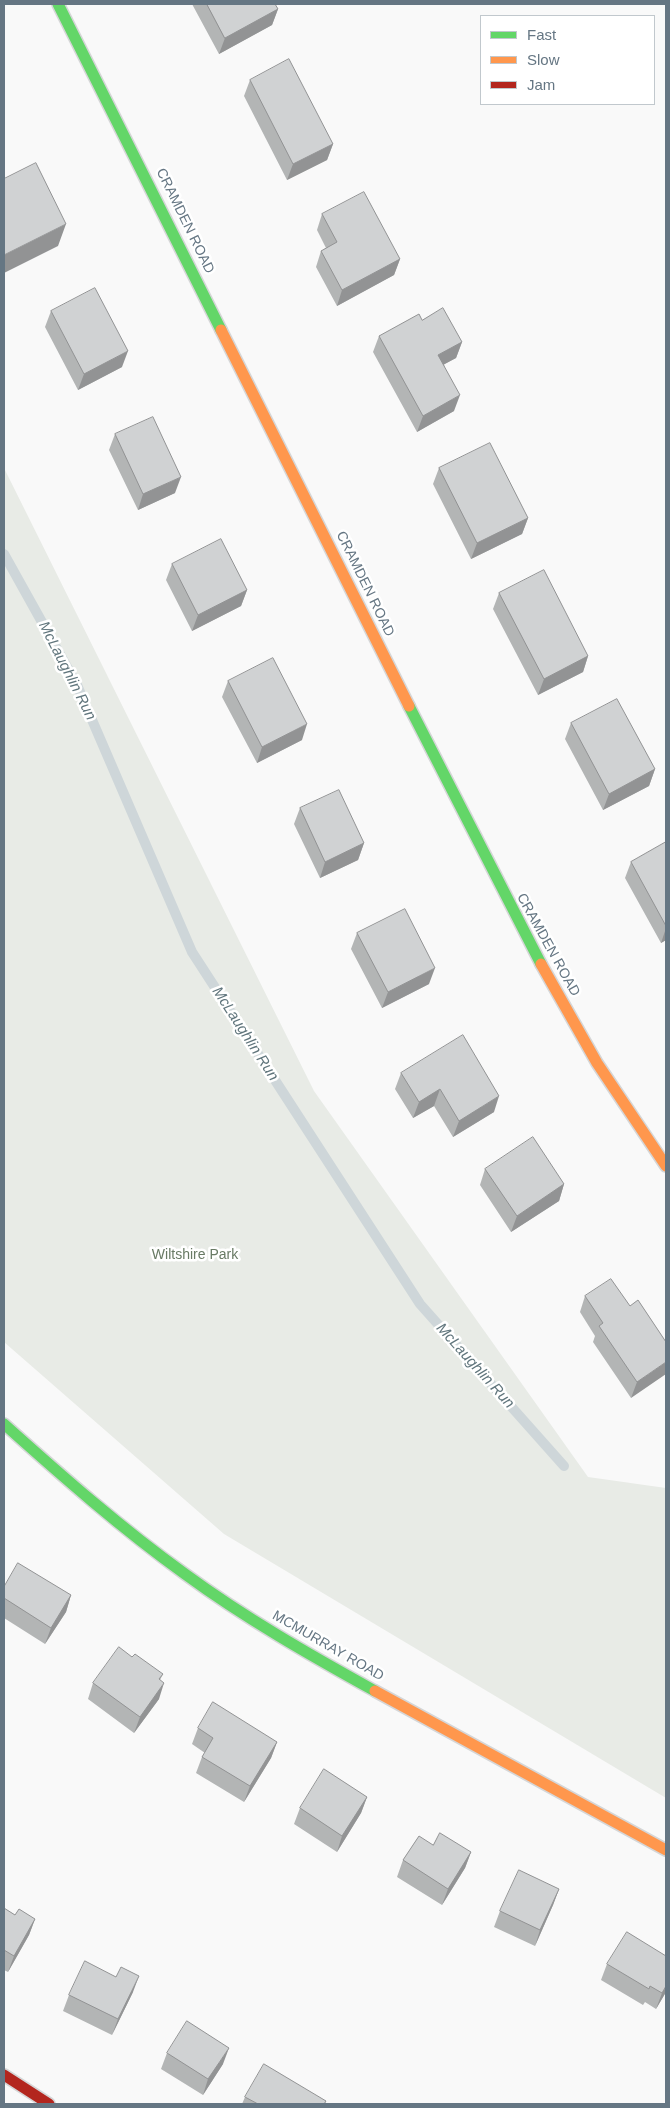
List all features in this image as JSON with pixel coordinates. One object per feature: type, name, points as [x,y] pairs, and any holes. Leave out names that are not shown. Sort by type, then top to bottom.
[{"type":"street","name":"CRAMDEN ROAD","points":[[58,4],[526,940],[597,1063],[666,1166]]},
{"type":"street","name":"MCMURRAY ROAD","points":[[4,1424],[90,1501],[155,1553],[249,1618],[356,1682],[540,1779],[666,1850]]},
{"type":"street","points":[[4,2075],[49,2104]]},
{"type":"green space","name":"Wiltshire Park","points":[[4,468],[314,1091],[588,1477],[666,1488],[666,1798],[224,1534],[4,1342]]},
{"type":"building","points":[[207,4],[275,4],[278,9],[225,38]]},
{"type":"building","points":[[289,59],[333,144],[293,164],[250,80]]},
{"type":"building","points":[[36,163],[66,224],[4,255],[4,179]]},
{"type":"building","points":[[364,192],[400,259],[342,290],[321,251],[337,242],[322,214]]},
{"type":"building","points":[[95,288],[128,351],[84,374],[51,311]]},
{"type":"building","points":[[443,308],[462,342],[438,355],[460,395],[423,416],[379,336],[419,314],[422,320]]},
{"type":"building","points":[[153,417],[181,477],[143,494],[115,434]]},
{"type":"building","points":[[490,443],[528,518],[477,543],[439,468]]},
{"type":"building","points":[[221,539],[247,590],[198,615],[172,564]]},
{"type":"building","points":[[544,570],[588,656],[544,679],[499,593]]},
{"type":"building","points":[[273,658],[307,724],[262,747],[228,681]]},
{"type":"building","points":[[617,699],[655,769],[609,794],[571,723]]},
{"type":"building","points":[[339,790],[364,843],[325,862],[300,808]]},
{"type":"building","points":[[666,842],[666,926],[631,862]]},
{"type":"building","points":[[405,909],[435,968],[388,992],[357,933]]},
{"type":"building","points":[[463,1035],[499,1096],[459,1121],[440,1089],[419,1102],[401,1073]]},
{"type":"building","points":[[533,1137],[564,1184],[517,1216],[485,1169]]},
{"type":"building","points":[[611,1279],[630,1306],[638,1300],[666,1342],[666,1362],[637,1382],[599,1326],[603,1323],[585,1296]]},
{"type":"building","points":[[18,1563],[71,1595],[51,1628],[4,1598],[4,1587]]},
{"type":"building","points":[[119,1647],[132,1657],[135,1654],[163,1674],[159,1679],[164,1683],[140,1717],[93,1683]]},
{"type":"building","points":[[213,1702],[277,1742],[250,1786],[202,1757],[213,1738],[198,1728]]},
{"type":"building","points":[[324,1769],[367,1797],[342,1836],[300,1808]]},
{"type":"building","points":[[440,1833],[471,1852],[448,1889],[403,1860],[419,1836],[433,1845]]},
{"type":"building","points":[[519,1870],[559,1889],[540,1930],[500,1911]]},
{"type":"building","points":[[4,1908],[15,1915],[19,1909],[35,1919],[14,1956],[4,1950]]},
{"type":"building","points":[[627,1932],[666,1956],[666,1986],[662,1993],[650,1986],[649,1989],[607,1964]]},
{"type":"building","points":[[85,1961],[116,1977],[121,1967],[139,1976],[118,2019],[69,1995]]},
{"type":"building","points":[[187,2021],[229,2048],[208,2079],[167,2053]]},
{"type":"building","points":[[264,2064],[326,2101],[324,2104],[258,2104],[245,2097]]},
{"type":"waterway","name":"McLaughlin Run","points":[[4,554],[77,685],[192,952],[420,1304],[564,1466]]},
{"type":"traffic: fast","points":[[58,4],[221,330]]},
{"type":"traffic: fast","points":[[409,706],[541,964]]},
{"type":"traffic: fast","points":[[4,1424],[115,1520],[185,1574],[254,1621],[375,1691]]},
{"type":"traffic: slow","points":[[221,330],[409,706]]},
{"type":"traffic: slow","points":[[541,964],[597,1063],[666,1166]]},
{"type":"traffic: slow","points":[[375,1691],[666,1850]]},
{"type":"traffic: jam","points":[[4,2075],[49,2104]]}]
